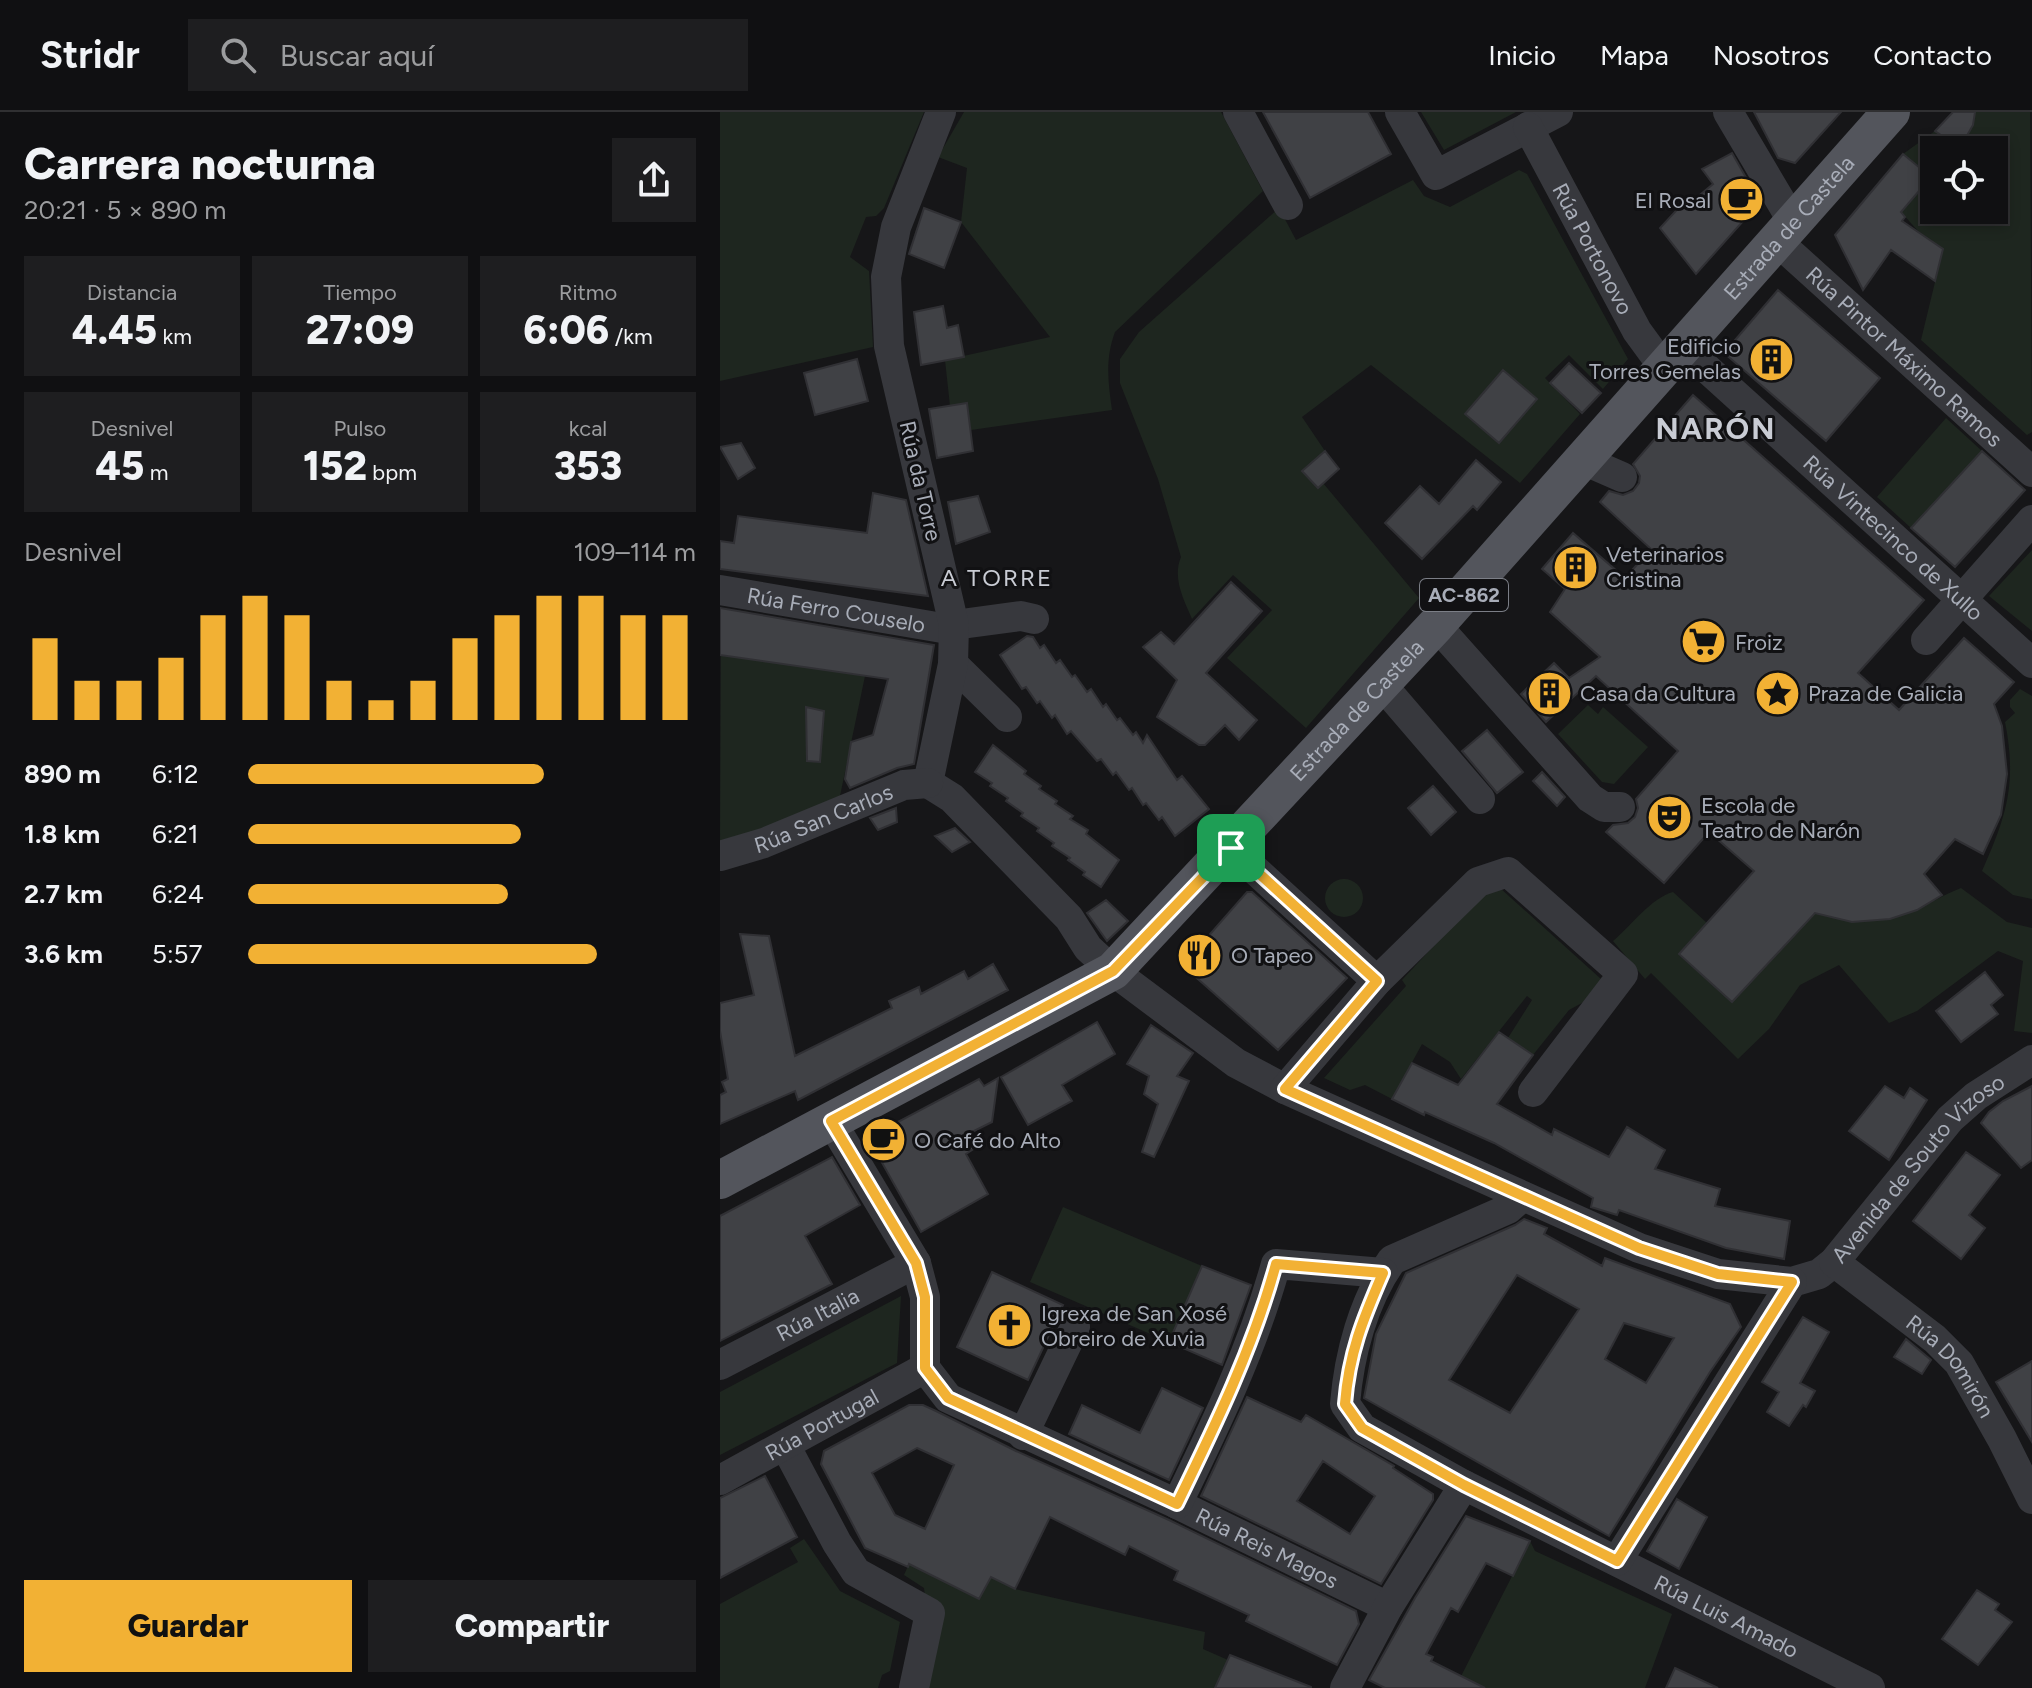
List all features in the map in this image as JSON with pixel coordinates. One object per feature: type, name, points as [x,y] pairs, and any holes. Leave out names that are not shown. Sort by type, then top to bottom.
[{"type":"main road","name":"Estrada de Castela","points":[[720,1180],[1113,971],[1382,685],[1891,112]]},
{"type":"street","name":"Rúa da Torre","points":[[928,783],[953,664],[954,627],[889,346],[886,277],[896,227],[941,112]]},
{"type":"street","points":[[1238,112],[1288,205]]},
{"type":"street","points":[[1400,112],[1436,175],[1558,112]]},
{"type":"street","name":"Rúa Pintor Máximo Ramos","points":[[1728,112],[1785,232],[2032,472]]},
{"type":"street","name":"Rúa Portonovo","points":[[1528,127],[1637,331],[1674,358]]},
{"type":"street","name":"Rúa Vintecinco de Xullo","points":[[1674,358],[1962,599],[2032,663]]},
{"type":"street","points":[[1583,460],[1622,477]]},
{"type":"street","points":[[1926,640],[2032,520]]},
{"type":"street","name":"Rúa Ferro Couselo","points":[[720,590],[954,627],[1021,616],[1034,619]]},
{"type":"street","points":[[1436,625],[1590,798],[1604,807],[1620,807]]},
{"type":"street","points":[[953,664],[1007,717]]},
{"type":"street","points":[[1382,685],[1480,799]]},
{"type":"street","points":[[928,783],[952,798],[1069,918],[1088,948],[1113,971]]},
{"type":"street","name":"Rúa San Carlos","points":[[720,856],[764,843],[904,785],[928,783]]},
{"type":"street","points":[[1231,848],[1377,981]]},
{"type":"street","points":[[1285,1089],[1377,981],[1478,882],[1508,872],[1623,974],[1533,1092]]},
{"type":"street","name":"Avenida de Souto Vizoso","points":[[1113,971],[1236,1063],[1285,1089],[1639,1248],[1718,1274],[1792,1282],[1819,1274],[1834,1262],[1950,1119],[1976,1096],[2032,1060]]},
{"type":"street","points":[[831,1121],[916,1263],[925,1297],[925,1368]]},
{"type":"street","points":[[1177,1504],[1239,1375],[1276,1264],[1383,1273],[1392,1260],[1508,1209],[1522,1197]]},
{"type":"street","name":"Rúa Domirón","points":[[1834,1262],[1935,1339],[1959,1363],[2032,1499]]},
{"type":"street","name":"Rúa Italia","points":[[720,1365],[916,1263]]},
{"type":"street","name":"Rúa Luis Amado","points":[[1383,1273],[1357,1333],[1347,1377],[1345,1404],[1362,1428],[1464,1485],[1870,1688]]},
{"type":"street","points":[[1617,1561],[1792,1282]]},
{"type":"street","points":[[1023,1435],[1075,1327]]},
{"type":"street","name":"Rúa Reis Magos","points":[[925,1368],[948,1398],[1177,1504],[1388,1607]]},
{"type":"street","name":"Rúa Portugal","points":[[720,1480],[925,1368]]},
{"type":"street","points":[[785,1445],[837,1543],[856,1572],[930,1613],[914,1688]]},
{"type":"street","points":[[1345,1688],[1388,1607],[1464,1485]]},
{"type":"shaded area","points":[[720,112],[924,112],[884,208],[876,216],[866,217],[850,257],[869,271],[873,347],[720,381]]},
{"type":"shaded area","points":[[964,112],[1221,112],[1263,191],[1115,332],[1109,361],[1112,410],[971,430],[967,404],[950,406],[945,360],[1050,337],[961,222],[967,168],[938,157]]},
{"type":"shaded area","points":[[1421,112],[1516,112],[1444,150]]},
{"type":"shaded area","points":[[1975,112],[2030,112],[2032,432],[2027,435],[1921,340],[1943,249],[1918,231],[1901,212],[1903,154],[1920,142],[1920,224],[2008,224],[2008,136],[1967,136]]},
{"type":"shaded area","points":[[1519,170],[1527,174],[1628,359],[1603,389],[1569,355],[1545,378],[1580,414],[1520,483],[1371,365],[1302,417],[1325,451],[1302,471],[1318,487],[1323,483],[1419,598],[1306,728],[1227,658],[1272,610],[1233,575],[1192,619],[1180,589],[1178,573],[1181,557],[1158,479],[1120,383],[1120,359],[1139,332],[1279,208],[1296,240],[1413,180],[1424,196],[1450,207]]},
{"type":"shaded area","points":[[1946,418],[1982,451],[1911,528],[1877,497]]},
{"type":"shaded area","points":[[2032,550],[2032,631],[1989,596]]},
{"type":"shaded area","points":[[721,608],[749,612],[742,658],[865,676],[840,796],[806,816],[720,843]]},
{"type":"shaded area","points":[[2020,689],[2032,696],[2032,899],[2013,895],[1982,871],[1998,833],[2007,798],[2010,763],[2005,722],[2015,713],[2010,707],[2010,700]]},
{"type":"shaded area","points":[[1588,705],[1598,714],[1603,707],[1648,747],[1614,784],[1602,782],[1558,734]]},
{"type":"shaded area","points":[[1344,879],[1357,885],[1363,898],[1357,911],[1344,917],[1331,911],[1325,898],[1331,885]]},
{"type":"shaded area","points":[[1500,888],[1601,979],[1591,998],[1569,1010],[1533,1055],[1508,1038],[1532,1000],[1527,996],[1461,1079],[1450,1062],[1422,1044],[1392,1099],[1365,1085],[1350,1090],[1324,1078],[1406,986],[1402,980],[1485,891]]},
{"type":"shaded area","points":[[1961,888],[2007,922],[2032,928],[2032,1033],[2014,1031],[2023,961],[1998,951],[1917,1011],[1889,1023],[1839,965],[1800,985],[1769,1029],[1738,1059],[1651,973],[1645,979],[1613,941],[1649,906],[1673,892],[1707,923],[1679,955],[1732,1002],[1815,913],[1853,920],[1890,918]]},
{"type":"shaded area","points":[[1063,1207],[1202,1266],[1169,1342],[1030,1282]]},
{"type":"shaded area","points":[[901,1296],[897,1363],[720,1455],[720,1392]]},
{"type":"shaded area","points":[[804,1539],[840,1591],[900,1622],[890,1671],[882,1675],[878,1688],[720,1688],[720,1604],[798,1562],[790,1548]]},
{"type":"shaded area","points":[[1530,1541],[1535,1551],[1672,1614],[1645,1688],[1455,1688]]},
{"type":"shaded area","points":[[909,1564],[979,1599],[991,1577],[1015,1589],[1205,1632],[1203,1649],[1228,1660],[1215,1688],[924,1688],[925,1596],[924,1588],[904,1575]]},
{"type":"building","points":[[1263,112],[1368,112],[1391,154],[1310,198]]},
{"type":"building","points":[[1754,112],[1841,112],[1795,163],[1778,158]]},
{"type":"building","points":[[1953,112],[1975,112],[1967,136],[1942,136],[1935,131]]},
{"type":"building","points":[[1732,153],[1760,202],[1696,274],[1660,228],[1685,201],[1689,204],[1713,184],[1702,169]]},
{"type":"building","points":[[1903,154],[1920,168],[1920,190],[1901,212],[1905,217],[1902,221],[1943,249],[1935,281],[1891,250],[1863,290],[1835,235]]},
{"type":"building","points":[[924,208],[961,222],[944,268],[909,254]]},
{"type":"building","name":"Edificio Torres Gemelas","points":[[1778,290],[1880,378],[1826,441],[1724,353]]},
{"type":"building","points":[[943,306],[947,328],[958,325],[964,357],[921,365],[914,312]]},
{"type":"building","points":[[857,359],[868,401],[815,415],[804,373]]},
{"type":"building","points":[[1569,363],[1601,393],[1582,413],[1550,383]]},
{"type":"building","points":[[1503,370],[1537,399],[1499,443],[1465,414]]},
{"type":"building","points":[[1693,395],[1924,600],[1858,673],[1899,710],[1964,638],[2014,682],[1994,704],[2002,726],[2007,774],[2001,815],[1983,854],[1955,839],[1924,874],[1942,895],[1917,910],[1890,919],[1852,922],[1815,913],[1732,1002],[1679,954],[1754,871],[1709,832],[1664,883],[1606,832],[1613,825],[1628,823],[1635,817],[1638,808],[1636,799],[1678,751],[1596,676],[1546,722],[1521,694],[1554,663],[1569,678],[1600,657],[1550,612],[1565,589],[1542,569],[1573,533],[1625,578],[1651,549],[1600,502],[1609,491],[1623,495],[1633,491],[1640,476],[1633,464]]},
{"type":"building","points":[[967,403],[973,451],[937,458],[929,409]]},
{"type":"building","points":[[741,443],[755,468],[738,479],[720,447]]},
{"type":"building","points":[[1325,451],[1339,469],[1318,488],[1302,471]]},
{"type":"building","points":[[1982,451],[2025,490],[1955,567],[1911,528]]},
{"type":"building","points":[[1476,460],[1501,482],[1477,510],[1473,506],[1422,559],[1385,523],[1420,486],[1439,504]]},
{"type":"building","points":[[873,493],[906,500],[928,596],[720,569],[720,541],[734,543],[738,516],[867,533]]},
{"type":"building","points":[[978,496],[990,532],[956,544],[948,502]]},
{"type":"building","points":[[1231,582],[1262,611],[1206,673],[1257,720],[1239,740],[1225,725],[1205,745],[1199,745],[1157,717],[1177,680],[1143,647],[1161,632],[1174,644]]},
{"type":"building","points":[[720,608],[934,645],[914,764],[850,788],[845,779],[851,742],[873,735],[888,679],[720,655]]},
{"type":"building","points":[[1027,636],[1033,637],[1040,648],[1044,645],[1056,663],[1060,660],[1087,692],[1091,689],[1103,707],[1106,704],[1117,720],[1120,718],[1133,735],[1136,732],[1143,743],[1147,735],[1177,780],[1182,776],[1209,809],[1175,836],[1162,817],[1159,820],[1146,803],[1143,805],[1116,772],[1113,775],[1101,759],[1097,761],[1071,731],[1067,734],[1055,715],[1052,718],[1026,687],[1022,689],[1000,655]]},
{"type":"building","points":[[806,707],[824,711],[820,762],[807,761]]},
{"type":"building","points":[[1487,730],[1523,772],[1497,793],[1462,751]]},
{"type":"building","points":[[993,745],[1026,771],[1024,774],[1041,786],[1039,789],[1057,801],[1055,804],[1073,816],[1070,819],[1088,830],[1086,834],[1119,860],[1101,887],[1052,846],[1054,843],[1037,831],[1039,828],[1006,801],[1008,798],[990,786],[992,783],[975,772]]},
{"type":"building","points":[[1542,772],[1565,797],[1557,806],[1533,781]]},
{"type":"building","points":[[1433,786],[1456,812],[1431,835],[1408,808]]},
{"type":"building","points":[[896,808],[897,822],[878,830],[870,818]]},
{"type":"building","points":[[955,828],[970,842],[952,852],[935,836]]},
{"type":"building","points":[[1247,892],[1252,892],[1347,978],[1278,1050],[1190,972],[1189,958]]},
{"type":"building","points":[[1106,900],[1128,921],[1107,941],[1087,913]]},
{"type":"building","points":[[740,934],[769,936],[795,1056],[892,1008],[889,1001],[919,987],[921,994],[964,971],[968,979],[993,964],[1008,990],[798,1100],[795,1091],[720,1124],[720,1095],[726,1092],[722,1082],[728,1079],[720,1031],[720,1003],[754,995]]},
{"type":"building","points":[[1985,972],[2003,995],[1991,1005],[1998,1014],[1961,1042],[1936,1011]]},
{"type":"building","points":[[1097,1022],[1115,1054],[1062,1085],[1072,1101],[1028,1125],[1001,1077]]},
{"type":"building","points":[[1151,1025],[1193,1053],[1177,1076],[1189,1081],[1154,1157],[1142,1152],[1158,1104],[1144,1094],[1149,1076],[1127,1064]]},
{"type":"building","points":[[1499,1032],[1533,1055],[1497,1104],[1552,1135],[1554,1129],[1609,1157],[1627,1127],[1665,1150],[1655,1169],[1720,1189],[1715,1206],[1790,1221],[1784,1259],[1726,1248],[1619,1210],[1617,1215],[1591,1207],[1593,1198],[1494,1143],[1392,1099],[1412,1063],[1458,1085]]},
{"type":"building","points":[[998,1078],[992,1122],[966,1135],[975,1148],[966,1154],[988,1194],[921,1232],[876,1152],[875,1134],[979,1079],[984,1086]]},
{"type":"building","points":[[1885,1086],[1904,1098],[1910,1088],[1927,1100],[1889,1160],[1849,1131]]},
{"type":"building","points":[[2032,1086],[2032,1160],[2021,1168],[1981,1123],[2003,1101]]},
{"type":"building","points":[[1966,1152],[2000,1175],[1969,1215],[1985,1228],[1961,1259],[1913,1221]]},
{"type":"building","points":[[832,1157],[860,1205],[805,1236],[832,1284],[720,1341],[720,1216]]},
{"type":"building","points":[[1524,1219],[1547,1228],[1544,1234],[1602,1266],[1605,1258],[1730,1304],[1741,1327],[1609,1536],[1364,1398],[1376,1334],[1406,1273]],"holes":[[[1517,1275],[1579,1309],[1510,1413],[1449,1380]],[[1624,1323],[1674,1338],[1646,1383],[1605,1359]]]},
{"type":"building","points":[[1202,1266],[1251,1285],[1222,1365],[1169,1342]]},
{"type":"building","name":"Igrexa de San Xosé Obreiro de Xuvia","points":[[992,1272],[1063,1305],[1028,1380],[957,1347]]},
{"type":"building","points":[[1803,1317],[1829,1332],[1800,1383],[1815,1391],[1789,1426],[1767,1412],[1779,1392],[1762,1382]]},
{"type":"building","points":[[1906,1339],[1931,1360],[1922,1374],[1894,1357]]},
{"type":"building","points":[[2032,1361],[2032,1442],[1996,1382]]},
{"type":"building","points":[[1162,1388],[1203,1408],[1169,1480],[1069,1434],[1082,1405],[1140,1433]]},
{"type":"building","points":[[1247,1397],[1301,1422],[1306,1415],[1394,1466],[1433,1494],[1433,1500],[1381,1584],[1201,1496]],"holes":[[[1323,1461],[1375,1496],[1350,1534],[1297,1501]]]},
{"type":"building","points":[[909,1405],[923,1405],[1356,1611],[1359,1624],[1337,1665],[1246,1621],[1249,1615],[1174,1580],[1178,1571],[1129,1546],[1125,1555],[1050,1517],[1015,1589],[991,1577],[979,1599],[909,1564],[908,1567],[865,1548],[821,1464],[824,1451]],"holes":[[[917,1448],[954,1465],[925,1529],[895,1515],[872,1473]]]},
{"type":"building","points":[[765,1476],[797,1537],[720,1578],[720,1498]]},
{"type":"building","points":[[1677,1499],[1707,1517],[1679,1569],[1647,1551]]},
{"type":"building","points":[[1466,1516],[1530,1541],[1513,1576],[1486,1563],[1458,1612],[1451,1608],[1426,1654],[1433,1657],[1431,1661],[1485,1688],[1385,1688],[1369,1680],[1415,1598]]},
{"type":"building","points":[[1977,1590],[1999,1604],[1995,1610],[2012,1622],[1978,1665],[1942,1639]]},
{"type":"building","points":[[1230,1655],[1311,1687],[1311,1688],[1215,1688]]},
{"type":"building","points":[[1675,1668],[1718,1688],[1666,1688]]},
{"type":"place","name":"El Rosal","points":[[1742,200]]},
{"type":"place","name":"Edificio Torres Gemelas","points":[[1772,359]]},
{"type":"place","name":"Veterinarios Cristina","points":[[1575,567]]},
{"type":"place","name":"Froiz","points":[[1704,642]]},
{"type":"place","name":"Casa da Cultura","points":[[1549,693]]},
{"type":"place","name":"Praza de Galicia","points":[[1777,693]]},
{"type":"place","name":"Escola de Teatro de Narón","points":[[1670,818]]},
{"type":"place","name":"O Tapeo","points":[[1200,955]]},
{"type":"place","name":"O Café do Alto","points":[[883,1140]]},
{"type":"place","name":"Igrexa de San Xosé Obreiro de Xuvia","points":[[1010,1326]]},
{"type":"district","name":"NARÓN","points":[[1716,429]]},
{"type":"district","name":"A TORRE","points":[[997,578]]},
{"type":"route","points":[[1231,848],[1377,981],[1285,1089],[1639,1248],[1718,1274],[1792,1282],[1617,1561],[1464,1485],[1362,1428],[1345,1404],[1347,1377],[1357,1333],[1383,1273],[1276,1264],[1239,1375],[1177,1504],[948,1398],[925,1368],[925,1297],[916,1263],[831,1121],[1113,971],[1231,848]]}]
